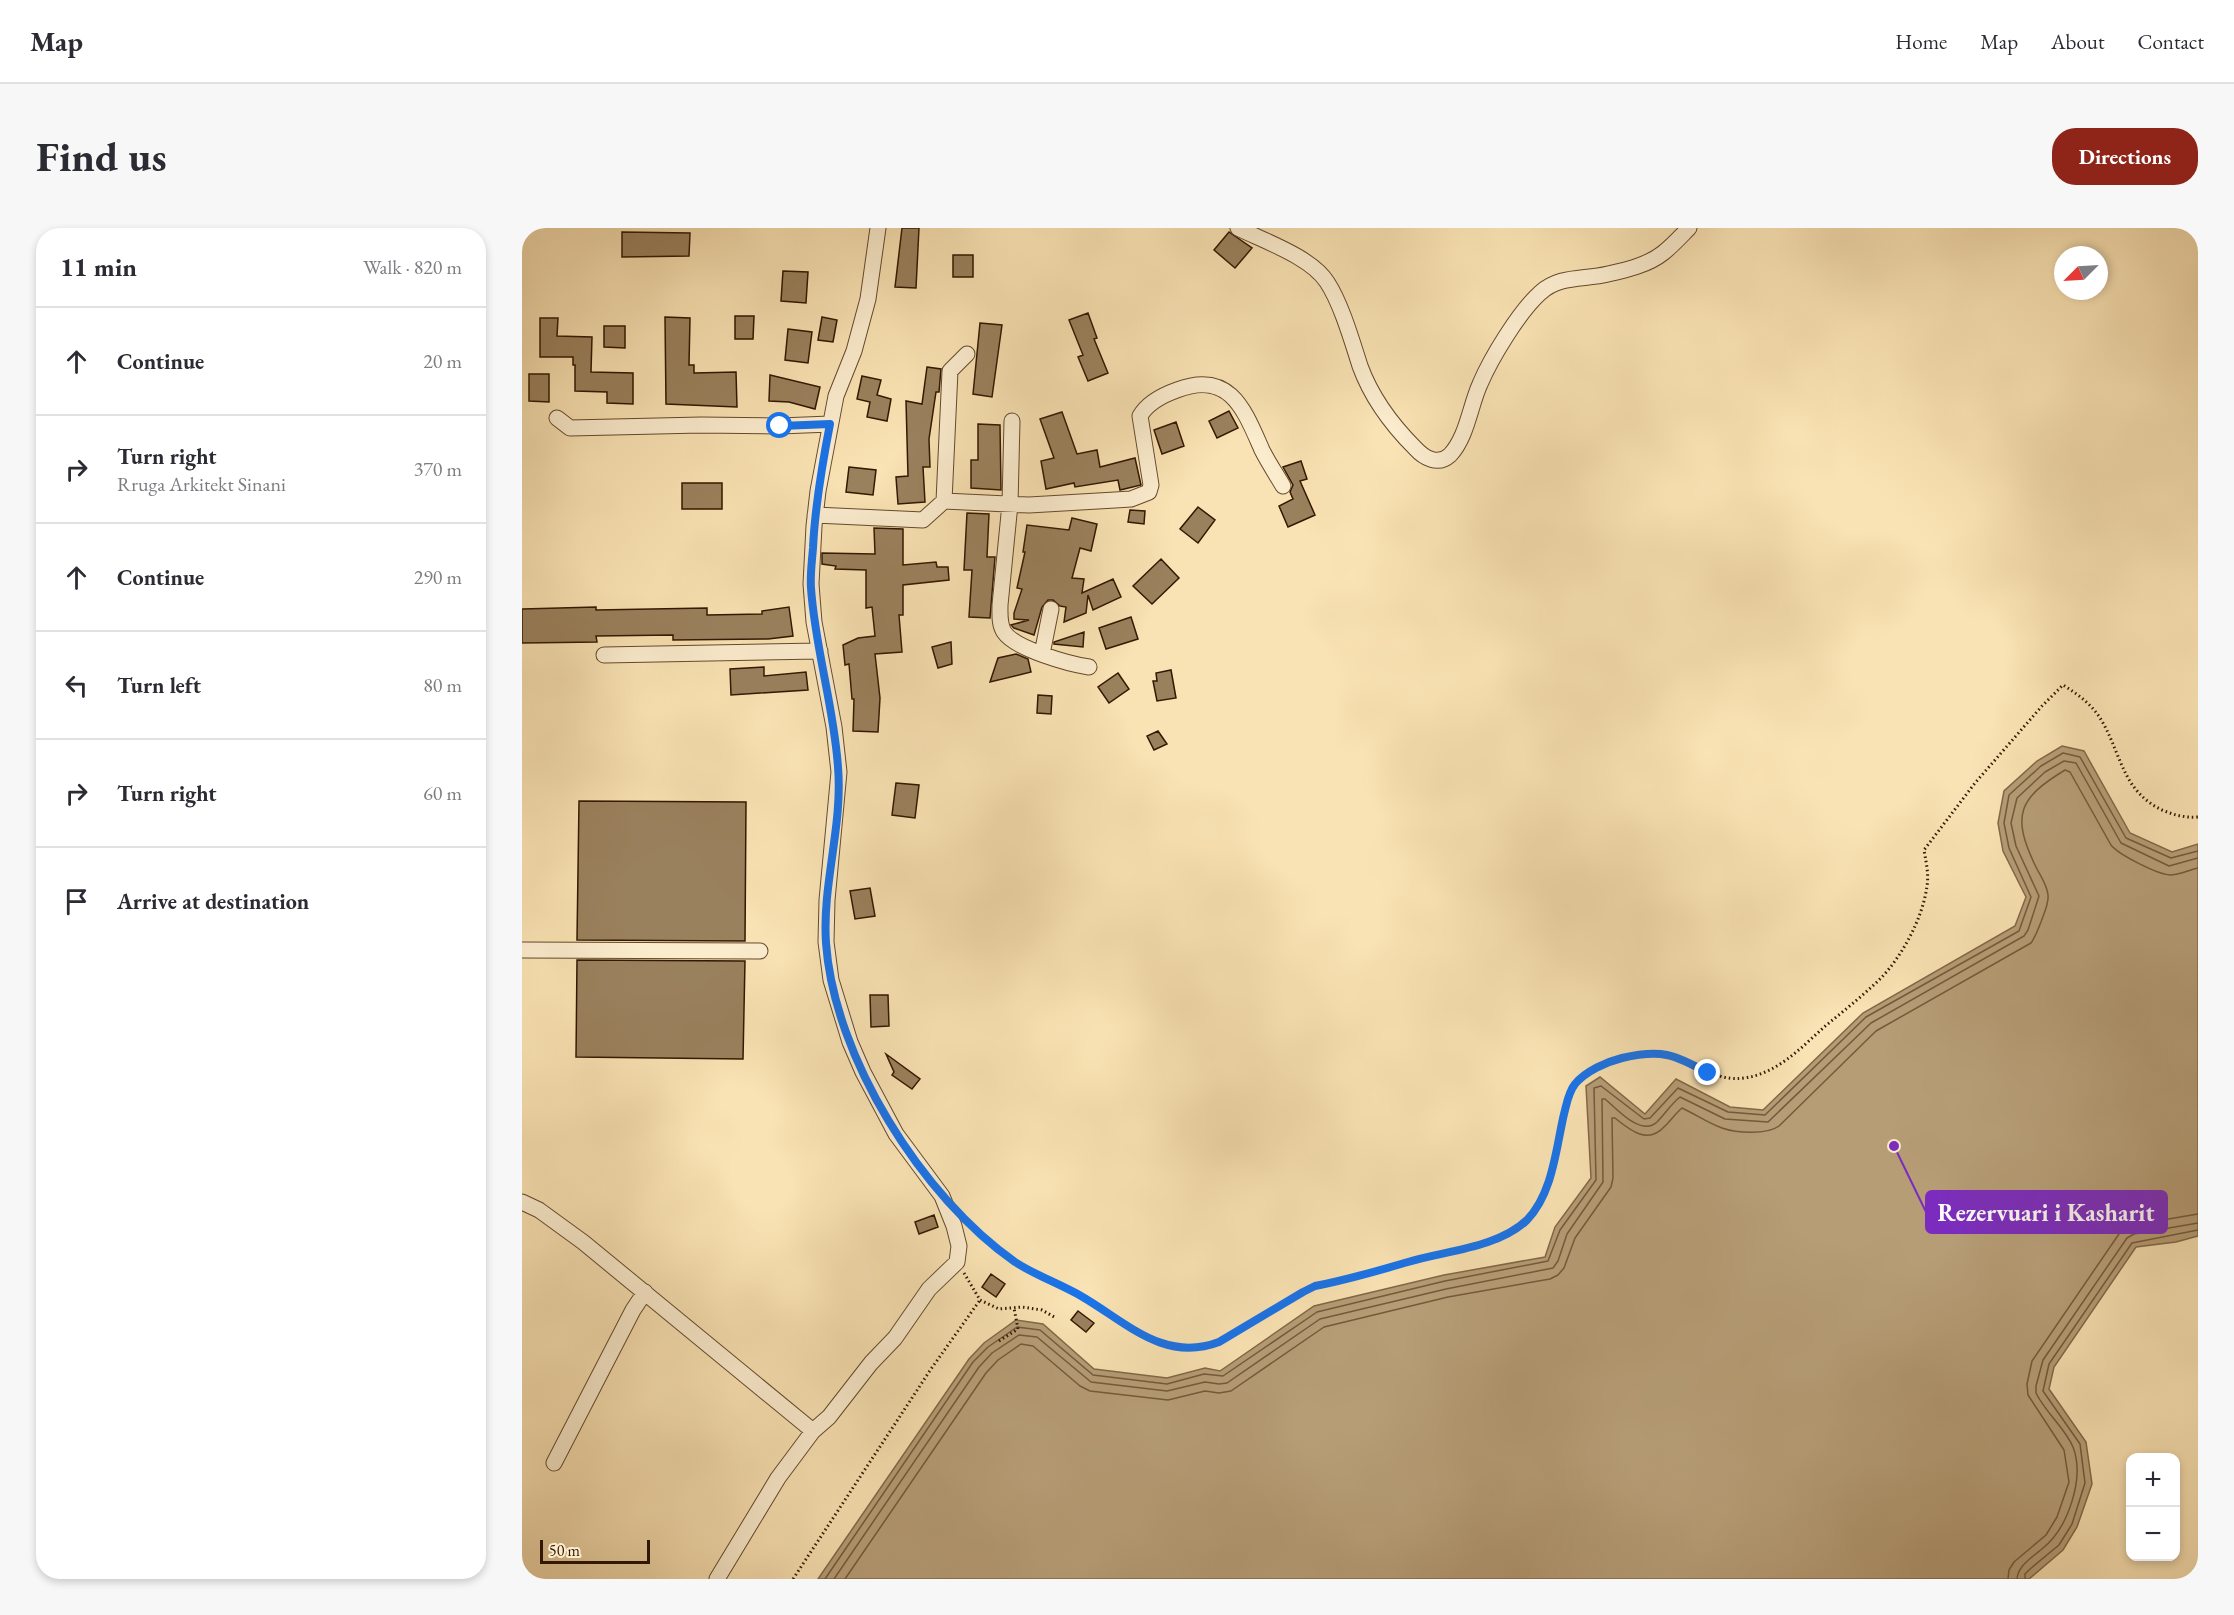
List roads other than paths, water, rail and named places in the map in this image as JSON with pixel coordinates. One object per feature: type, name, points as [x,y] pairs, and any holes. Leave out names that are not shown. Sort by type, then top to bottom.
[{"type":"street","points":[[717,1579],[778,1478],[813,1431],[829,1417],[871,1363],[895,1338],[929,1289],[957,1262],[958,1246],[947,1206],[896,1134],[867,1081],[850,1042],[831,980],[826,942],[827,900],[839,772],[834,727],[814,622],[811,584],[816,515],[836,396],[854,351],[868,298],[878,228]]},
{"type":"street","points":[[1238,228],[1286,250],[1327,281],[1364,375],[1379,405],[1393,426],[1419,453],[1432,460],[1440,460],[1449,456],[1458,444],[1480,384],[1497,352],[1525,310],[1541,292],[1562,280],[1605,275],[1648,261],[1663,254],[1689,228]]},
{"type":"street","points":[[944,501],[950,371],[967,354]]},
{"type":"street","points":[[816,515],[923,520],[944,501],[1029,505],[1131,499],[1149,492],[1149,474],[1140,416],[1150,403],[1166,394],[1202,383],[1212,384],[1237,400],[1283,486]]},
{"type":"street","points":[[557,418],[570,428],[830,424]]},
{"type":"street","points":[[1012,421],[1010,504],[1000,620],[1002,630],[1009,638],[1042,654],[1089,667]]},
{"type":"street","points":[[1042,654],[1052,609]]},
{"type":"street","points":[[604,655],[820,651]]},
{"type":"street","points":[[522,950],[760,951]]},
{"type":"street","points":[[522,1202],[539,1210],[582,1242],[813,1431]]},
{"type":"street","points":[[554,1463],[633,1310],[645,1292]]},
{"type":"water","points":[[2062,746],[2084,751],[2130,833],[2172,852],[2198,844],[2198,1236],[2176,1242],[2136,1247],[2054,1367],[2049,1389],[2086,1442],[2092,1484],[2077,1527],[2063,1550],[2029,1579],[818,1579],[969,1359],[984,1343],[1016,1320],[1043,1324],[1094,1369],[1167,1378],[1205,1368],[1220,1371],[1314,1306],[1444,1275],[1545,1257],[1555,1227],[1591,1178],[1586,1086],[1600,1077],[1645,1114],[1676,1079],[1730,1107],[1763,1110],[1863,1013],[2015,926],[2026,897],[2003,851],[1998,823],[2004,791],[2037,761]]},
{"type":"place","name":"Rezervuari i Kasharit","points":[[1894,1146]]}]
